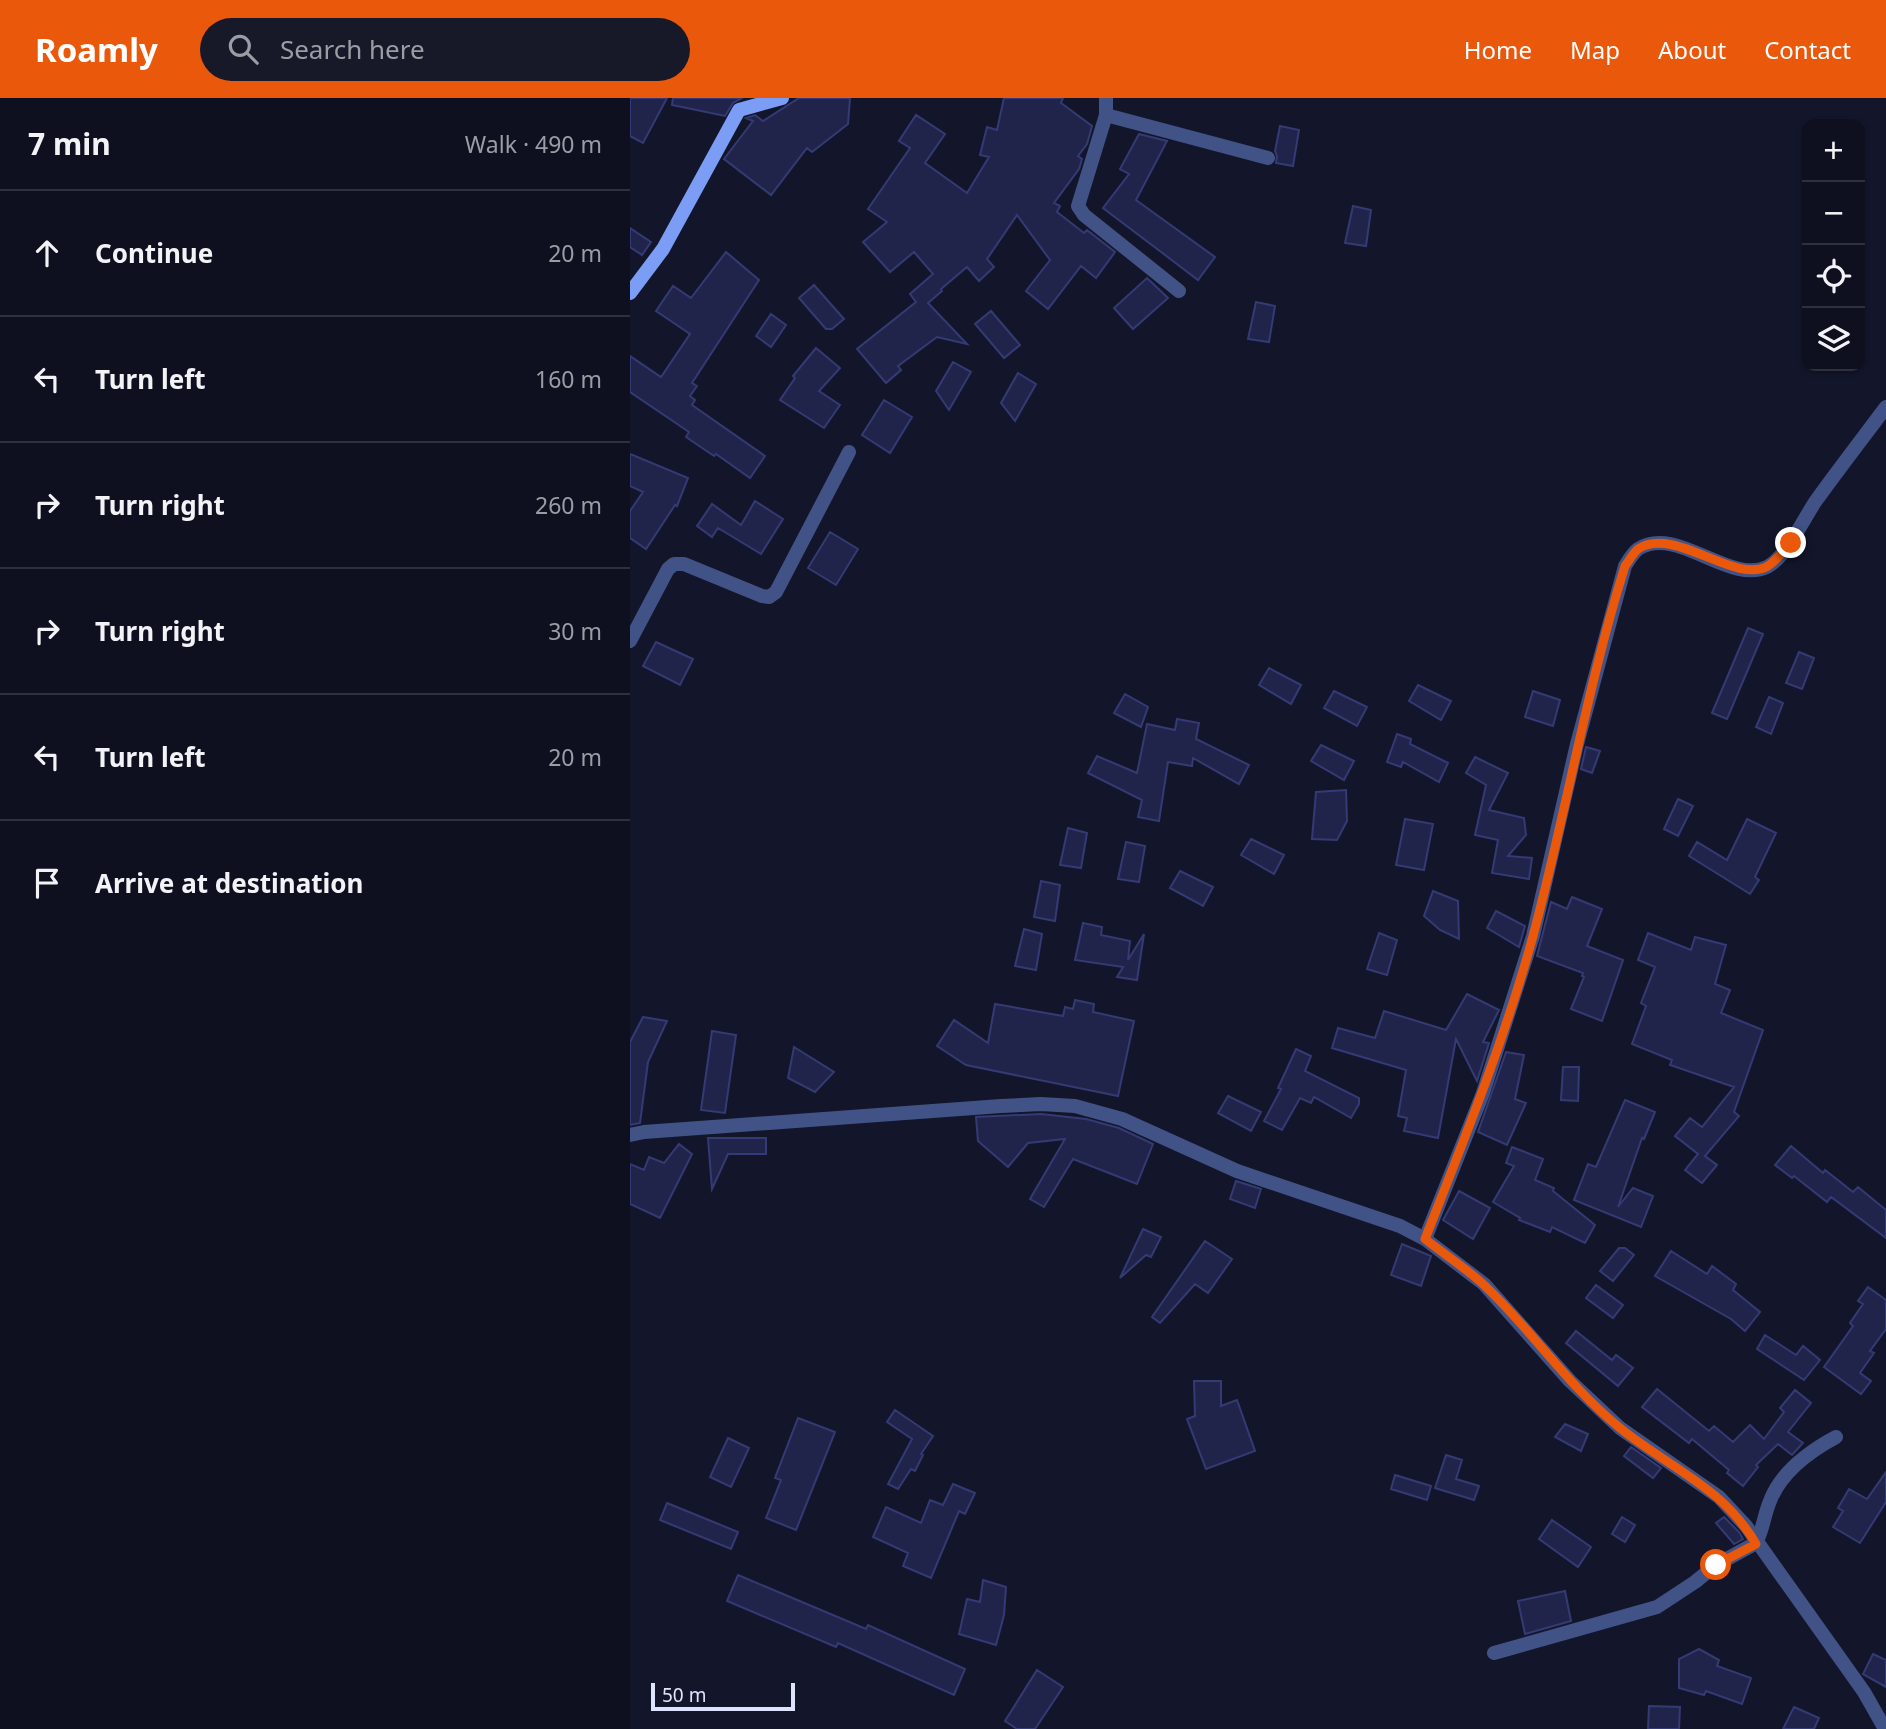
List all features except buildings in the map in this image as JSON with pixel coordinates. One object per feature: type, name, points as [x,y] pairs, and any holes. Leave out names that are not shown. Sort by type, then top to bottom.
[{"type":"main road","points":[[630,293],[663,249],[741,104],[782,98]]},
{"type":"street","points":[[1106,98],[1106,115],[1077,206],[1084,215],[1179,291]]},
{"type":"street","points":[[1106,115],[1268,159]]},
{"type":"street","points":[[1425,1239],[1483,1093],[1533,936],[1577,744],[1625,566],[1637,550],[1654,543],[1675,546],[1746,570],[1768,566],[1791,543],[1814,505],[1886,407]]},
{"type":"street","points":[[630,641],[668,569],[674,564],[684,564],[762,596],[769,597],[776,592],[849,452]]},
{"type":"street","points":[[630,1135],[1028,1104],[1075,1105],[1122,1119],[1237,1171],[1390,1222],[1425,1239],[1484,1284],[1570,1381],[1620,1428],[1719,1497],[1746,1526],[1756,1544],[1864,1692],[1885,1729]]},
{"type":"street","points":[[1494,1653],[1657,1606],[1696,1582],[1716,1565],[1756,1544],[1777,1487],[1811,1451],[1836,1437]]},
{"type":"route","points":[[1716,1565],[1756,1544],[1746,1526],[1719,1497],[1620,1428],[1570,1381],[1484,1284],[1425,1239],[1483,1093],[1533,936],[1577,744],[1613,602],[1625,566],[1637,550],[1654,543],[1675,546],[1746,570],[1768,566],[1791,543]]}]
